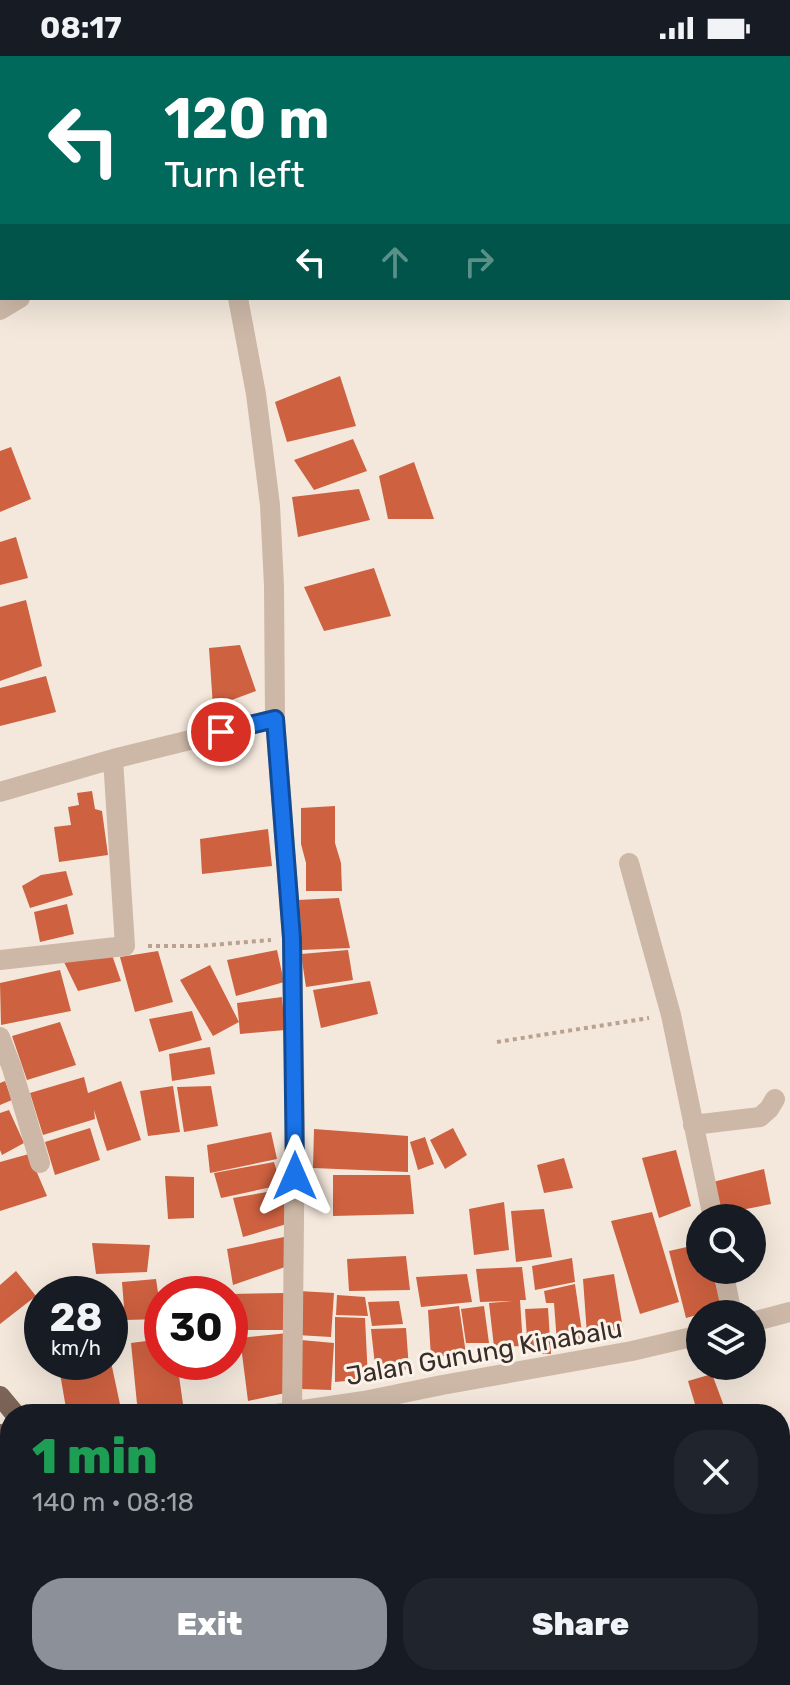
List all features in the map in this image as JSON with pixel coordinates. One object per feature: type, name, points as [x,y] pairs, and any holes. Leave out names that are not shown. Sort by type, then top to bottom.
[{"type":"street","points":[[238,300],[256,394],[270,505],[275,719],[292,938],[295,1124],[284,1404]]},
{"type":"street","points":[[0,792],[113,759],[275,719]]},
{"type":"street","points":[[0,960],[125,946],[113,759]]},
{"type":"street","points":[[629,863],[671,1015],[710,1204]]},
{"type":"street","points":[[0,1037],[40,1163]]},
{"type":"street","points":[[693,1125],[760,1117],[775,1099]]},
{"type":"street","points":[[766,1318],[790,1312]]},
{"type":"street","name":"Jalan Gunung Kinabalu","points":[[344,1404],[686,1338]]},
{"type":"path","points":[[125,946],[199,946],[292,938]]},
{"type":"path","points":[[497,1042],[671,1015]]},
{"type":"building","points":[[340,376],[356,426],[287,442],[275,402]]},
{"type":"building","points":[[353,439],[367,471],[314,490],[294,460]]},
{"type":"building","points":[[11,447],[31,499],[0,512],[0,451]]},
{"type":"building","points":[[414,462],[434,519],[388,519],[379,476]]},
{"type":"building","points":[[359,489],[370,520],[298,537],[292,497]]},
{"type":"building","points":[[16,537],[28,578],[0,585],[0,542]]},
{"type":"building","points":[[374,568],[391,616],[324,631],[304,587]]},
{"type":"building","points":[[26,600],[42,666],[0,681],[0,607]]},
{"type":"building","points":[[240,645],[256,691],[213,707],[209,648]]},
{"type":"building","points":[[46,676],[56,712],[0,726],[0,688]]},
{"type":"building","points":[[92,791],[95,809],[102,811],[108,855],[59,862],[54,827],[71,825],[68,807],[79,805],[77,793]]},
{"type":"building","points":[[335,806],[335,843],[341,863],[342,891],[306,891],[301,808]]},
{"type":"building","points":[[268,829],[272,866],[202,874],[200,839]]},
{"type":"building","points":[[66,871],[73,895],[30,908],[22,886],[41,875]]},
{"type":"building","points":[[339,898],[350,948],[302,950],[298,900]]},
{"type":"building","points":[[67,904],[74,934],[40,942],[34,912]]},
{"type":"building","points":[[277,950],[284,982],[236,996],[227,960]]},
{"type":"building","points":[[348,950],[353,980],[306,987],[301,954]]},
{"type":"building","points":[[158,951],[173,1002],[135,1012],[120,957]]},
{"type":"building","points":[[111,952],[121,981],[78,991],[64,962]]},
{"type":"building","points":[[210,965],[239,1022],[213,1036],[180,980]]},
{"type":"building","points":[[60,970],[71,1011],[1,1025],[0,983]]},
{"type":"building","points":[[370,981],[378,1014],[321,1028],[313,990]]},
{"type":"building","points":[[282,997],[285,1030],[240,1034],[237,1003]]},
{"type":"building","points":[[192,1011],[202,1040],[159,1052],[149,1019]]},
{"type":"building","points":[[60,1022],[76,1065],[27,1080],[12,1036]]},
{"type":"building","points":[[210,1047],[215,1074],[172,1081],[169,1054]]},
{"type":"building","points":[[84,1077],[88,1093],[121,1081],[141,1140],[107,1151],[94,1110],[95,1119],[43,1135],[30,1093]]},
{"type":"building","points":[[5,1081],[12,1100],[0,1105],[0,1083]]},
{"type":"building","points":[[173,1086],[180,1132],[148,1136],[140,1091]]},
{"type":"building","points":[[211,1086],[218,1126],[184,1132],[177,1087]]},
{"type":"building","points":[[9,1110],[24,1143],[2,1155],[0,1113]]},
{"type":"building","points":[[90,1128],[100,1160],[55,1175],[45,1142]]},
{"type":"building","points":[[453,1128],[467,1155],[445,1169],[430,1140]]},
{"type":"building","points":[[314,1129],[408,1136],[408,1172],[313,1168]]},
{"type":"building","points":[[271,1132],[277,1159],[210,1173],[207,1145]]},
{"type":"building","points":[[425,1137],[434,1164],[418,1170],[410,1142]]},
{"type":"building","points":[[676,1150],[690,1204],[659,1218],[642,1158]]},
{"type":"building","points":[[29,1154],[47,1196],[0,1211],[0,1162]]},
{"type":"building","points":[[564,1158],[573,1188],[544,1193],[537,1165]]},
{"type":"building","points":[[274,1162],[281,1185],[221,1198],[214,1173]]},
{"type":"building","points":[[764,1169],[771,1204],[718,1204],[713,1182]]},
{"type":"building","points":[[333,1175],[410,1175],[414,1214],[333,1216]]},
{"type":"building","points":[[165,1176],[194,1177],[194,1218],[168,1219]]},
{"type":"building","points":[[284,1189],[290,1223],[243,1237],[233,1198]]},
{"type":"building","points":[[504,1202],[509,1250],[474,1255],[469,1209]]},
{"type":"building","points":[[544,1209],[552,1257],[516,1262],[511,1211]]},
{"type":"building","points":[[652,1212],[679,1302],[640,1314],[611,1221]]},
{"type":"building","points":[[284,1237],[288,1266],[248,1280],[248,1276],[232,1276],[227,1249]]},
{"type":"building","points":[[92,1243],[150,1245],[147,1272],[96,1274]]},
{"type":"building","points":[[686,1247],[686,1284],[716,1284],[720,1300],[686,1300],[686,1318],[669,1251]]},
{"type":"building","points":[[406,1256],[410,1290],[349,1291],[347,1259]]},
{"type":"building","points":[[572,1258],[575,1282],[535,1290],[532,1266]]},
{"type":"building","points":[[522,1267],[526,1300],[520,1300],[523,1346],[494,1347],[489,1303],[514,1301],[480,1302],[476,1269]]},
{"type":"building","points":[[16,1271],[24,1281],[24,1305],[0,1324],[0,1285]]},
{"type":"building","points":[[467,1274],[472,1302],[421,1307],[416,1277]]},
{"type":"building","points":[[614,1274],[623,1329],[587,1335],[583,1279]]},
{"type":"building","points":[[144,1280],[144,1319],[128,1320],[128,1281]]},
{"type":"building","points":[[575,1284],[583,1339],[557,1343],[554,1303],[546,1303],[544,1291]]},
{"type":"building","points":[[299,1291],[334,1293],[331,1337],[297,1335]]},
{"type":"building","points":[[286,1293],[288,1330],[248,1330],[248,1294]]},
{"type":"building","points":[[337,1295],[365,1297],[368,1316],[336,1315]]},
{"type":"building","points":[[399,1301],[403,1324],[372,1326],[368,1302]]},
{"type":"building","points":[[459,1306],[466,1354],[431,1357],[428,1310]]},
{"type":"building","points":[[484,1306],[489,1343],[466,1343],[461,1309]]},
{"type":"building","points":[[548,1308],[551,1354],[528,1353],[525,1309]]},
{"type":"building","points":[[335,1317],[365,1318],[368,1379],[335,1382]]},
{"type":"building","points":[[406,1328],[409,1369],[376,1374],[371,1329]]},
{"type":"building","points":[[288,1333],[290,1392],[248,1401],[245,1380],[248,1380],[248,1337]]},
{"type":"building","points":[[301,1340],[334,1343],[331,1390],[301,1389]]},
{"type":"building","points":[[144,1341],[144,1380],[180,1380],[183,1404],[137,1404],[131,1343]]},
{"type":"building","points":[[61,1380],[115,1380],[120,1404],[65,1404]]},
{"type":"building","points":[[714,1380],[723,1404],[695,1404],[688,1381]]},
{"type":"route","points":[[221,732],[275,719],[292,938],[295,1176]]}]
